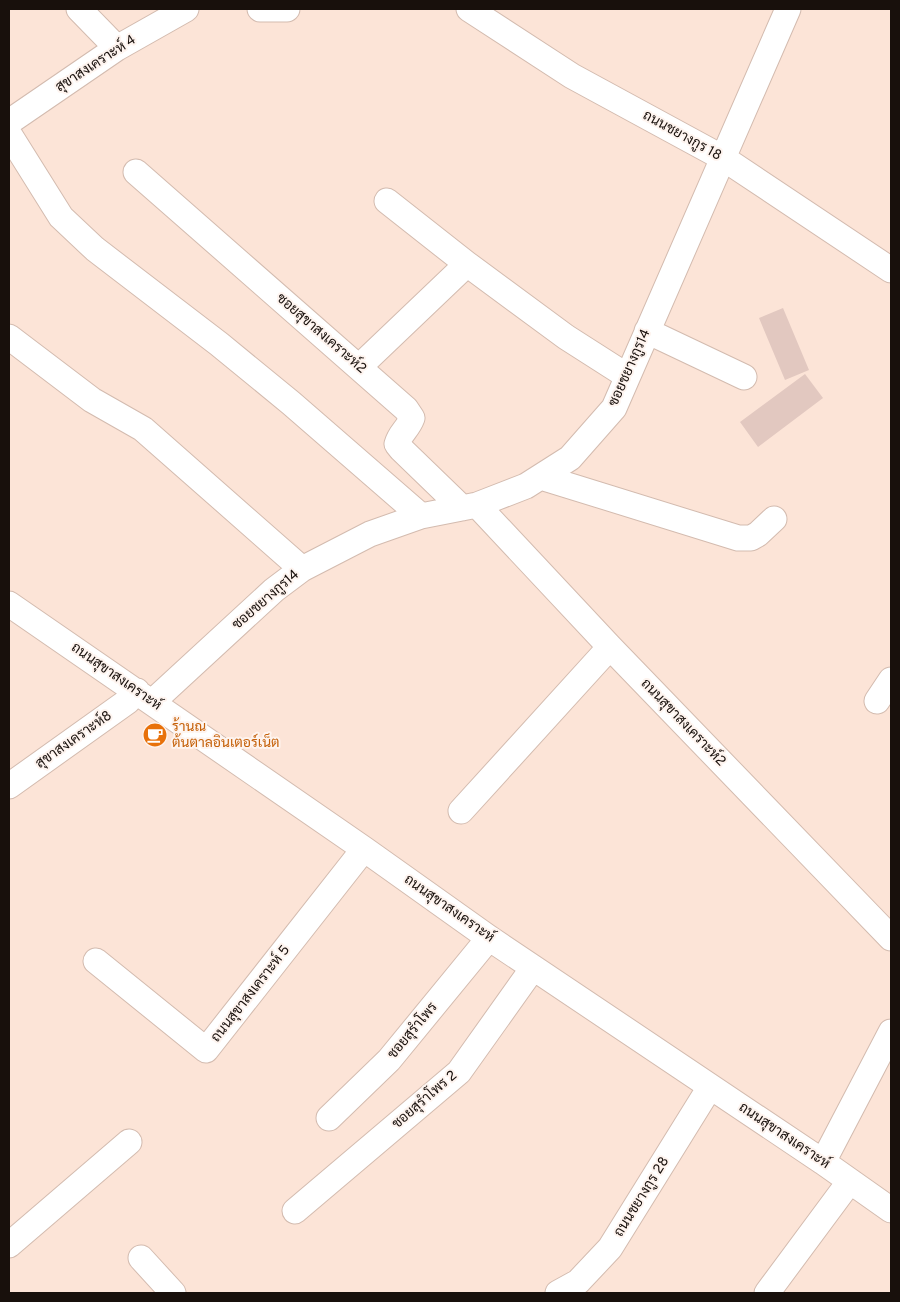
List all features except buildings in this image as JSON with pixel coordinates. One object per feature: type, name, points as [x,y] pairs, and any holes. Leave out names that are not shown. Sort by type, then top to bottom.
[{"type":"street","points":[[79,9],[117,48]]},
{"type":"street","name":"สุขาสงเคราะห์ 4","points":[[9,122],[117,48],[186,9]]},
{"type":"street","points":[[260,9],[288,9]]},
{"type":"street","name":"ถนนชยางกูร 18","points":[[470,9],[572,76],[723,158],[891,270]]},
{"type":"street","name":"ซอยชยางกูร14","points":[[145,697],[160,695],[274,590],[302,569],[370,534],[421,516],[470,507],[526,486],[570,458],[614,408],[788,9]]},
{"type":"street","points":[[9,134],[61,217],[68,225],[95,249],[219,344],[291,403],[421,516]]},
{"type":"street","name":"ซอยสุขาสงเคราะห์2","points":[[136,172],[406,409],[412,418],[410,425],[399,438],[397,444],[470,507]]},
{"type":"street","points":[[386,201],[566,337],[627,376]]},
{"type":"street","points":[[358,367],[467,264]]},
{"type":"street","points":[[647,331],[744,377]]},
{"type":"street","points":[[9,337],[92,400],[142,429],[302,569]]},
{"type":"street","points":[[541,476],[738,538],[751,538],[774,519]]},
{"type":"street","name":"ถนนสุขาสงเคราะห์2","points":[[470,507],[610,647],[891,938]]},
{"type":"street","name":"ถนนสุขาสงเคราะห์","points":[[9,604],[364,849],[489,938],[823,1162],[891,1210]]},
{"type":"street","points":[[461,811],[610,647]]},
{"type":"street","points":[[877,701],[891,680]]},
{"type":"street","name":"สุขาสงเคราะห์8","points":[[9,786],[128,701],[145,697]]},
{"type":"street","name":"ถนนสุขาสงเคราะห์ 5","points":[[96,961],[206,1050],[364,849]]},
{"type":"street","name":"ชอยสุรำโพร","points":[[329,1118],[389,1060],[489,938]]},
{"type":"street","name":"ชอยสุรำโพร 2","points":[[295,1211],[458,1072],[533,968]]},
{"type":"street","points":[[823,1162],[891,1032]]},
{"type":"street","name":"ถนนชยางกูร 28","points":[[558,1293],[578,1282],[610,1248],[710,1087]]},
{"type":"street","points":[[9,1245],[129,1142]]},
{"type":"street","points":[[767,1293],[850,1181]]},
{"type":"street","points":[[141,1258],[173,1293]]},
{"type":"place","name":"ร้านณ ต้นตาลอินเตอร์เน็ต","points":[[155,735]]}]
